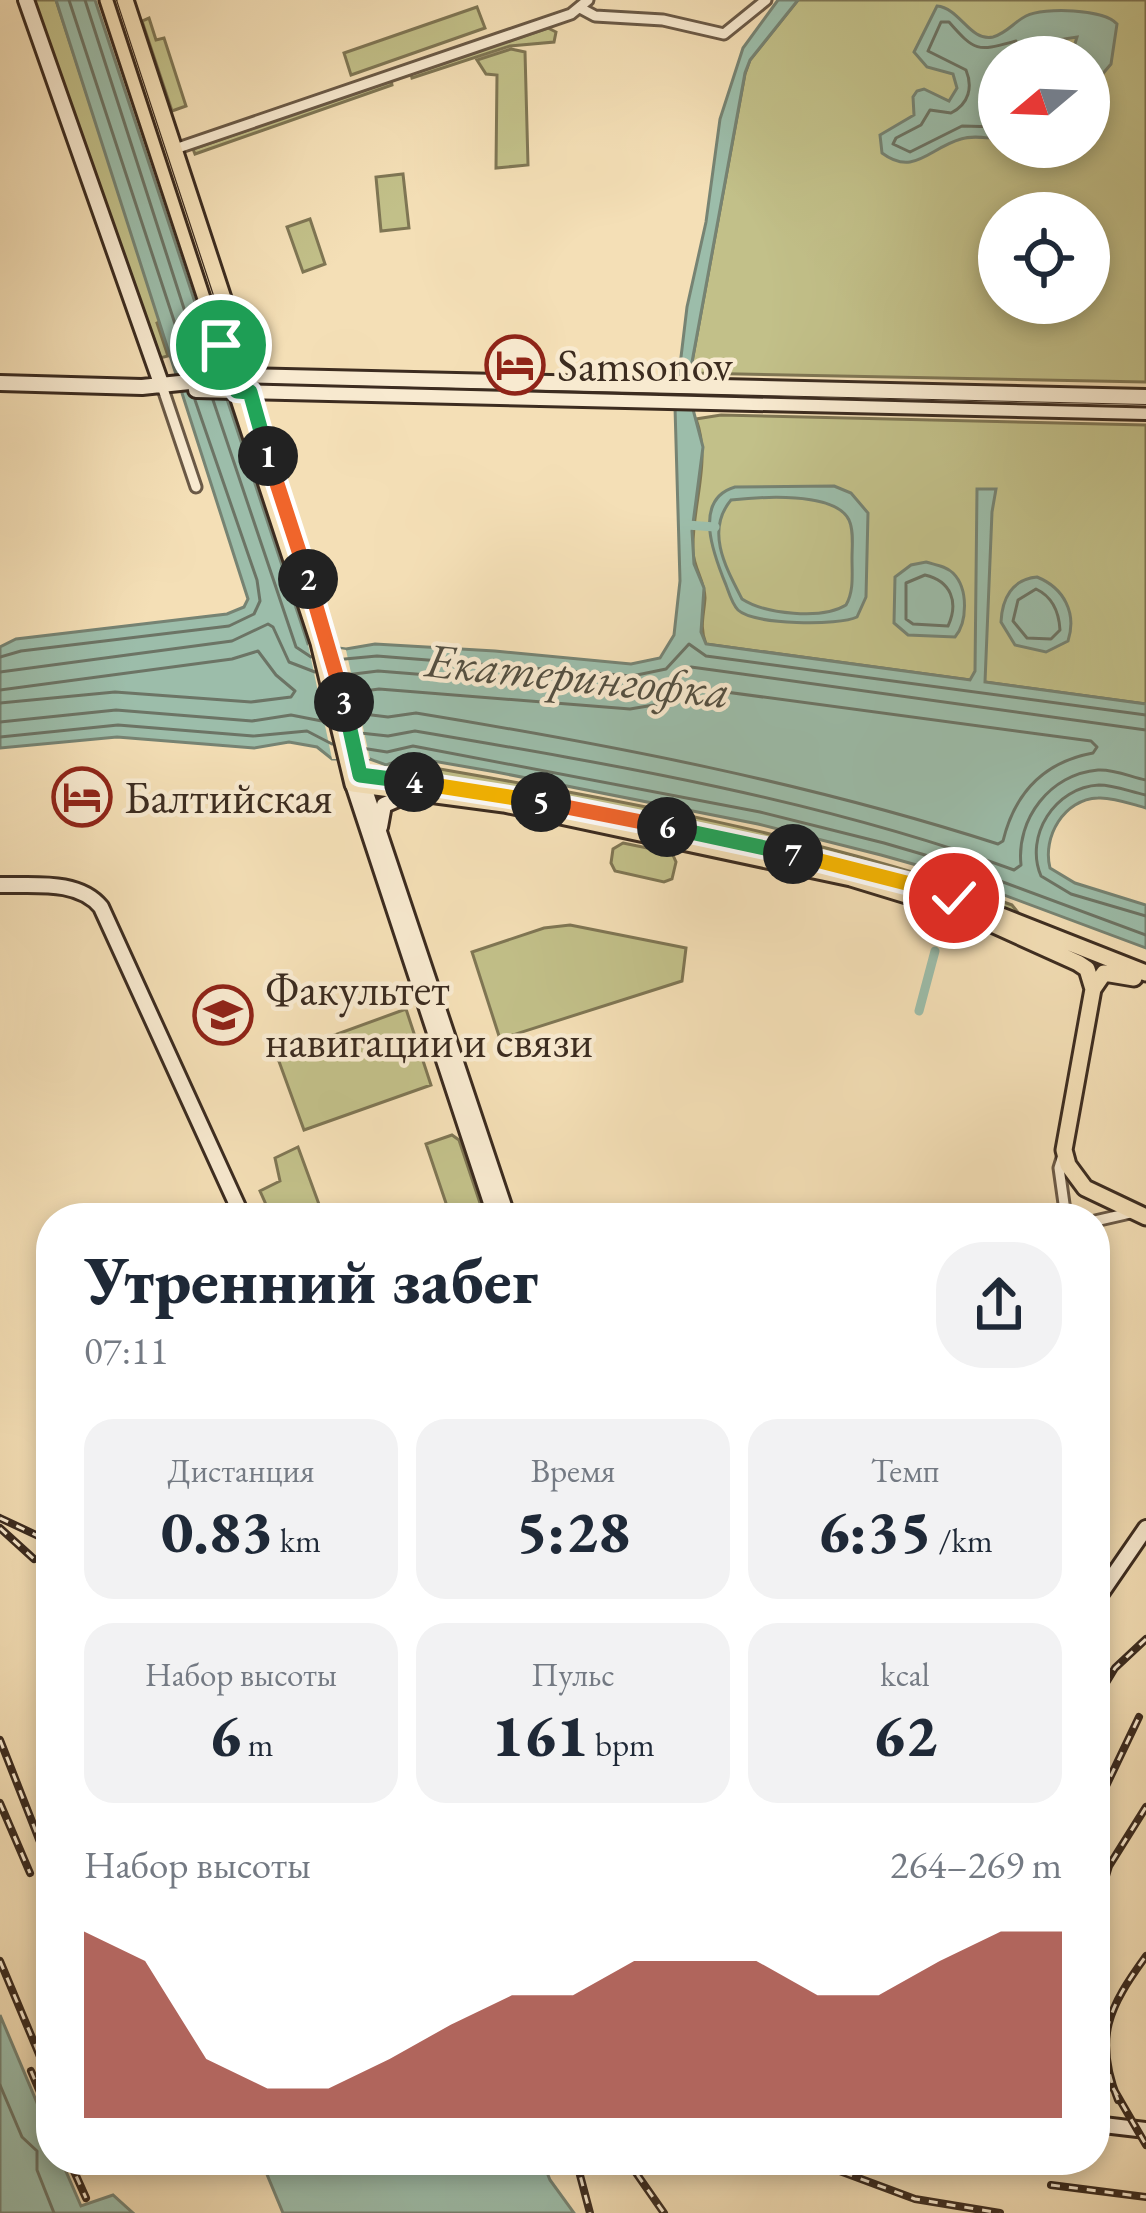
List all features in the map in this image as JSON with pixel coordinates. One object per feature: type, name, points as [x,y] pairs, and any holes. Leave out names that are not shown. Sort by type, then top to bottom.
[{"type":"main road","points":[[108,0],[166,152]]},
{"type":"main road","points":[[125,0],[234,384],[324,645],[356,773]]},
{"type":"main road","points":[[356,773],[414,792],[550,813],[851,878],[952,907],[1078,962],[1087,969],[1093,989]]},
{"type":"main road","points":[[356,773],[505,795],[852,868],[954,898],[1146,973]]},
{"type":"main road","points":[[1140,1215],[1085,1188],[1068,1165],[1064,1150],[1093,989],[1101,975],[1110,972],[1146,982]]},
{"type":"street","points":[[26,0],[172,386],[196,488]]},
{"type":"street","points":[[166,152],[585,4],[595,16],[635,12],[724,34],[766,0]]},
{"type":"street","points":[[0,383],[665,392],[1146,412]]},
{"type":"street","points":[[697,393],[1146,397]]},
{"type":"street","points":[[356,773],[503,1203]]},
{"type":"street","points":[[356,773],[491,1203]]},
{"type":"street","points":[[380,838],[384,805],[414,792]]},
{"type":"street","points":[[0,885],[73,888],[94,898],[236,1203]]},
{"type":"street","points":[[1064,1150],[1059,1168],[1064,1203]]},
{"type":"street","points":[[1110,1580],[1146,1528]]},
{"type":"street","points":[[1110,2126],[1146,2130]]},
{"type":"shaded area","points":[[32,0],[56,0],[161,321],[157,323],[168,356],[160,358],[147,332]]},
{"type":"shaded area","points":[[798,0],[1146,0],[1146,382],[690,373],[750,60]]},
{"type":"shaded area","points":[[477,7],[485,28],[351,75],[344,53]]},
{"type":"shaded area","points":[[149,18],[156,40],[164,38],[186,106],[172,111],[142,21]]},
{"type":"shaded area","points":[[548,28],[556,32],[554,42],[510,46],[412,78],[411,74]]},
{"type":"shaded area","points":[[511,49],[525,52],[528,165],[496,168],[497,75],[486,74],[477,60]]},
{"type":"shaded area","points":[[391,80],[392,85],[195,154],[193,149]]},
{"type":"shaded area","points":[[403,174],[409,228],[381,231],[376,177]]},
{"type":"shaded area","points":[[310,219],[325,264],[303,272],[287,227]]},
{"type":"shaded area","points":[[721,415],[1146,425],[1146,704],[706,644],[702,626],[705,592],[693,552],[702,468],[696,419]]},
{"type":"shaded area","points":[[411,764],[790,839],[939,880],[1012,905],[1020,915],[864,866],[705,827],[386,774]]},
{"type":"shaded area","points":[[623,843],[672,853],[676,862],[672,879],[664,882],[615,871],[613,849]]},
{"type":"shaded area","points":[[570,925],[686,948],[682,981],[500,1039],[472,952],[544,928]]},
{"type":"shaded area","points":[[406,1009],[431,1085],[304,1130],[277,1056]]},
{"type":"shaded area","points":[[452,1135],[459,1140],[480,1203],[446,1203],[426,1144]]},
{"type":"shaded area","points":[[298,1147],[319,1203],[265,1203],[260,1191],[280,1181],[275,1158]]},
{"type":"water","name":"Екатерингофка","points":[[56,0],[95,0],[308,644],[495,651],[631,664],[660,658],[674,635],[680,581],[675,407],[720,119],[743,48],[778,0],[798,0],[745,73],[690,373],[690,398],[703,447],[692,531],[694,564],[704,588],[701,632],[706,644],[970,680],[975,671],[977,489],[996,489],[985,682],[1146,704],[1146,808],[1104,798],[1075,805],[1058,822],[1048,856],[1050,868],[1075,883],[1146,905],[1146,948],[945,873],[881,855],[758,824],[496,772],[410,757],[386,765],[370,759],[332,759],[317,747],[289,742],[254,748],[117,737],[0,748],[0,647],[16,639],[227,614],[244,607],[248,599]]},
{"type":"water","points":[[937,6],[982,36],[978,137],[903,162],[882,153],[880,135],[914,115],[917,91],[924,89],[949,101],[957,88],[953,74],[927,67],[914,52]]},
{"type":"water","points":[[1035,13],[1100,15],[1117,24],[1111,64],[1110,36],[996,36]]},
{"type":"water","points":[[834,486],[851,493],[868,513],[866,597],[857,617],[797,622],[761,619],[738,610],[710,531],[713,504],[735,487]],"holes":[[[731,500],[813,500],[841,511],[852,534],[852,583],[846,605],[794,613],[742,599],[719,537],[723,512]]]},
{"type":"water","points":[[926,562],[950,571],[962,588],[964,615],[955,637],[908,635],[894,623],[895,577],[911,565]]},
{"type":"water","points":[[1037,577],[1061,595],[1071,621],[1068,641],[1046,652],[1015,645],[1001,622],[1010,592]]},
{"type":"water","points":[[0,2015],[36,2100],[36,2175],[68,2175],[81,2206],[113,2195],[133,2213],[0,2213]]},
{"type":"water","points":[[267,2175],[548,2175],[574,2213],[283,2213]]},
{"type":"pier","points":[[308,644],[346,650],[370,759],[332,759]]},
{"type":"waterway","points":[[687,525],[715,527]]},
{"type":"waterway","points":[[919,1011],[935,951]]},
{"type":"tram line","points":[[114,0],[232,361],[253,384],[1146,407]]},
{"type":"railway","points":[[0,1518],[36,1535]]},
{"type":"railway","points":[[0,1528],[34,1559]]},
{"type":"railway","points":[[1110,1676],[1146,1639]]},
{"type":"railway","points":[[1110,1778],[1139,1717]]},
{"type":"railway","points":[[0,1740],[36,1832]]},
{"type":"railway","points":[[0,1803],[30,1873]]},
{"type":"railway","points":[[1110,1864],[1146,1807]]},
{"type":"railway","points":[[1110,2021],[1122,1991],[1146,1956]]},
{"type":"railway","points":[[0,1961],[36,2047]]},
{"type":"railway","points":[[31,2071],[36,2083]]},
{"type":"railway","points":[[1110,2073],[1118,2100]]},
{"type":"railway","points":[[1113,2088],[1146,2145]]},
{"type":"railway","points":[[76,2175],[86,2198]]},
{"type":"railway","points":[[580,2175],[590,2213]]},
{"type":"railway","points":[[637,2175],[664,2213]]},
{"type":"railway","points":[[850,2175],[915,2199],[1000,2213]]},
{"type":"railway","points":[[1051,2185],[1146,2197]]},
{"type":"place","name":"Samsonov","points":[[515,365]]},
{"type":"place","name":"Балтийская","points":[[82,797]]},
{"type":"place","name":"Факультет навигации и связи","points":[[223,1015]]},
{"type":"route","points":[[221,345],[237,391],[250,392],[327,638],[360,775],[505,795],[737,841],[954,898]]}]
